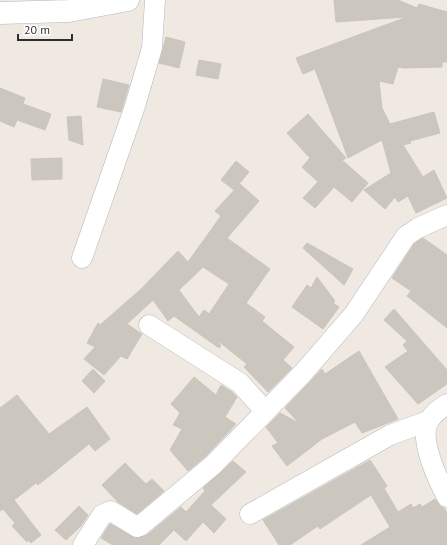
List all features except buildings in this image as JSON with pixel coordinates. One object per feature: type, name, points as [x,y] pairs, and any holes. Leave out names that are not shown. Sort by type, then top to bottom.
[{"type":"street","points":[[0,13],[69,11],[128,0]]},
{"type":"street","points":[[82,258],[135,106],[152,48],[155,0]]},
{"type":"street","points":[[83,545],[102,515],[111,511],[136,527],[140,526],[213,465],[303,373],[354,314],[406,236],[418,228],[447,215]]},
{"type":"street","points":[[149,325],[240,383],[265,411]]},
{"type":"street","points":[[250,514],[321,475],[390,434],[428,421],[435,413],[447,404]]},
{"type":"street","points":[[428,421],[425,437],[438,478],[447,497]]}]
